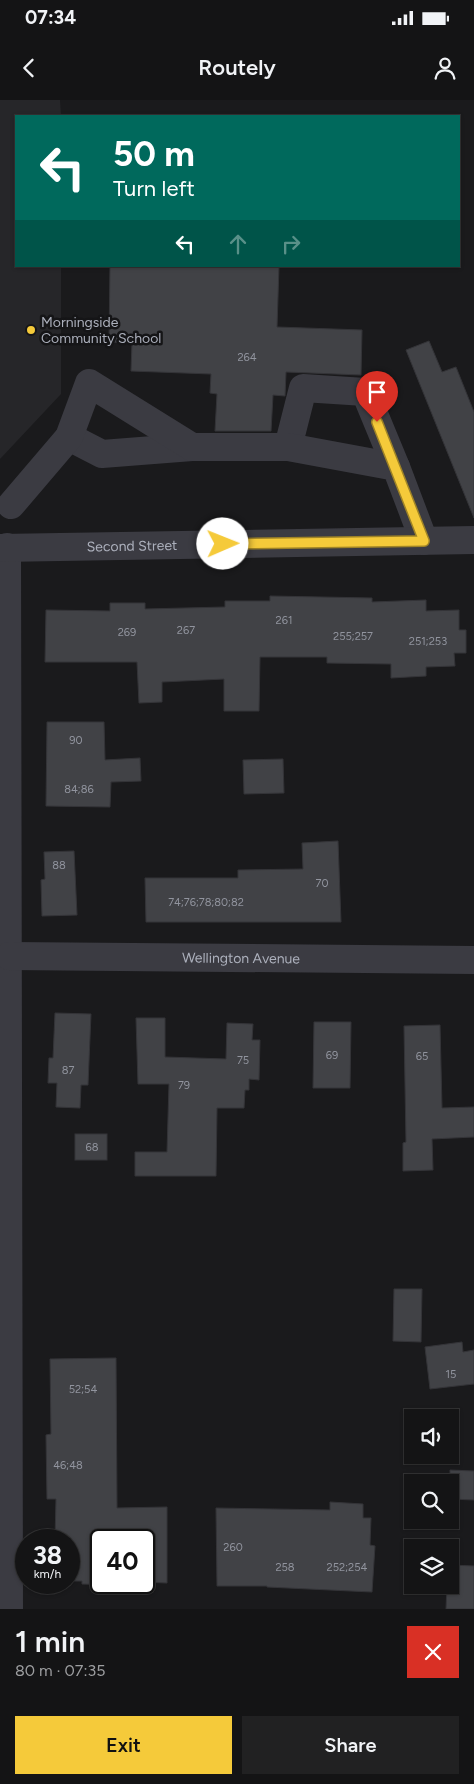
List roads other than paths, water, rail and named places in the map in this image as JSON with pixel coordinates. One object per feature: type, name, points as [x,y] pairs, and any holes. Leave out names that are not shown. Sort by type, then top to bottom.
[{"type":"street","points":[[11,505],[69,437],[89,384],[192,447]]},
{"type":"street","points":[[288,448],[303,388],[364,392],[396,467],[424,541]]},
{"type":"street","points":[[69,437],[102,454],[192,447],[288,448],[396,467]]},
{"type":"street","name":"Second Street","points":[[4,548],[474,540]]},
{"type":"street","points":[[4,548],[9,956],[9,1609]]},
{"type":"street","name":"Wellington Avenue","points":[[9,956],[474,960]]},
{"type":"place","name":"Morningside Community School","points":[[31,330]]}]
